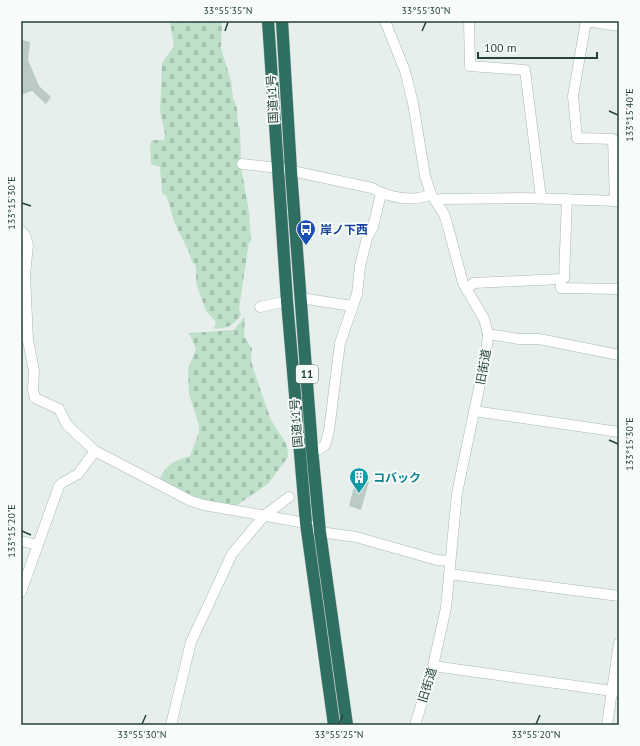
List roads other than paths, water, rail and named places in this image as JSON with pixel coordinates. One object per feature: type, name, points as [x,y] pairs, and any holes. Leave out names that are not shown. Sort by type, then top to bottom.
[{"type":"highway","name":"国道11号","points":[[268,21],[287,301],[306,523],[334,725]]},
{"type":"highway","name":"国道11号","points":[[282,21],[291,171],[312,449],[320,532],[347,725]]},
{"type":"street","name":"旧街道","points":[[385,21],[392,35],[407,77],[426,176],[434,198],[448,227],[462,283],[484,319],[488,334],[486,355],[457,493],[446,608],[434,666],[415,725]]},
{"type":"street","points":[[469,21],[470,66],[525,70],[541,198]]},
{"type":"street","points":[[242,164],[278,168],[372,188],[381,194],[402,198],[541,198],[617,201],[613,139],[577,138],[573,96],[586,21],[619,26]]},
{"type":"street","points":[[312,449],[319,449],[325,445],[329,431],[340,342],[360,282],[360,266],[367,238],[373,227],[381,194]]},
{"type":"street","points":[[567,199],[564,278],[561,279],[561,288],[619,290]]},
{"type":"street","points":[[21,230],[25,235],[28,245],[25,274],[28,341],[34,371],[33,390],[35,398],[59,409],[67,426],[95,451],[191,501],[204,506],[306,523],[320,532],[356,537],[437,560],[450,561]]},
{"type":"street","points":[[466,289],[474,283],[561,279]]},
{"type":"street","points":[[301,298],[352,306]]},
{"type":"street","points":[[260,307],[287,301]]},
{"type":"street","points":[[488,334],[519,339],[539,339],[619,355]]},
{"type":"street","points":[[474,411],[619,432]]},
{"type":"street","points":[[21,592],[59,486],[62,482],[78,474],[95,451]]},
{"type":"street","points":[[171,725],[191,642],[232,554],[264,516],[289,497]]},
{"type":"street","points":[[21,541],[38,544]]},
{"type":"street","points":[[449,574],[619,596]]},
{"type":"street","points":[[607,725],[616,691],[619,643]]},
{"type":"street","points":[[434,666],[616,691]]},
{"type":"place","name":"岸ノ下西","points":[[306,246]]},
{"type":"place","name":"コバック","points":[[359,494]]}]
